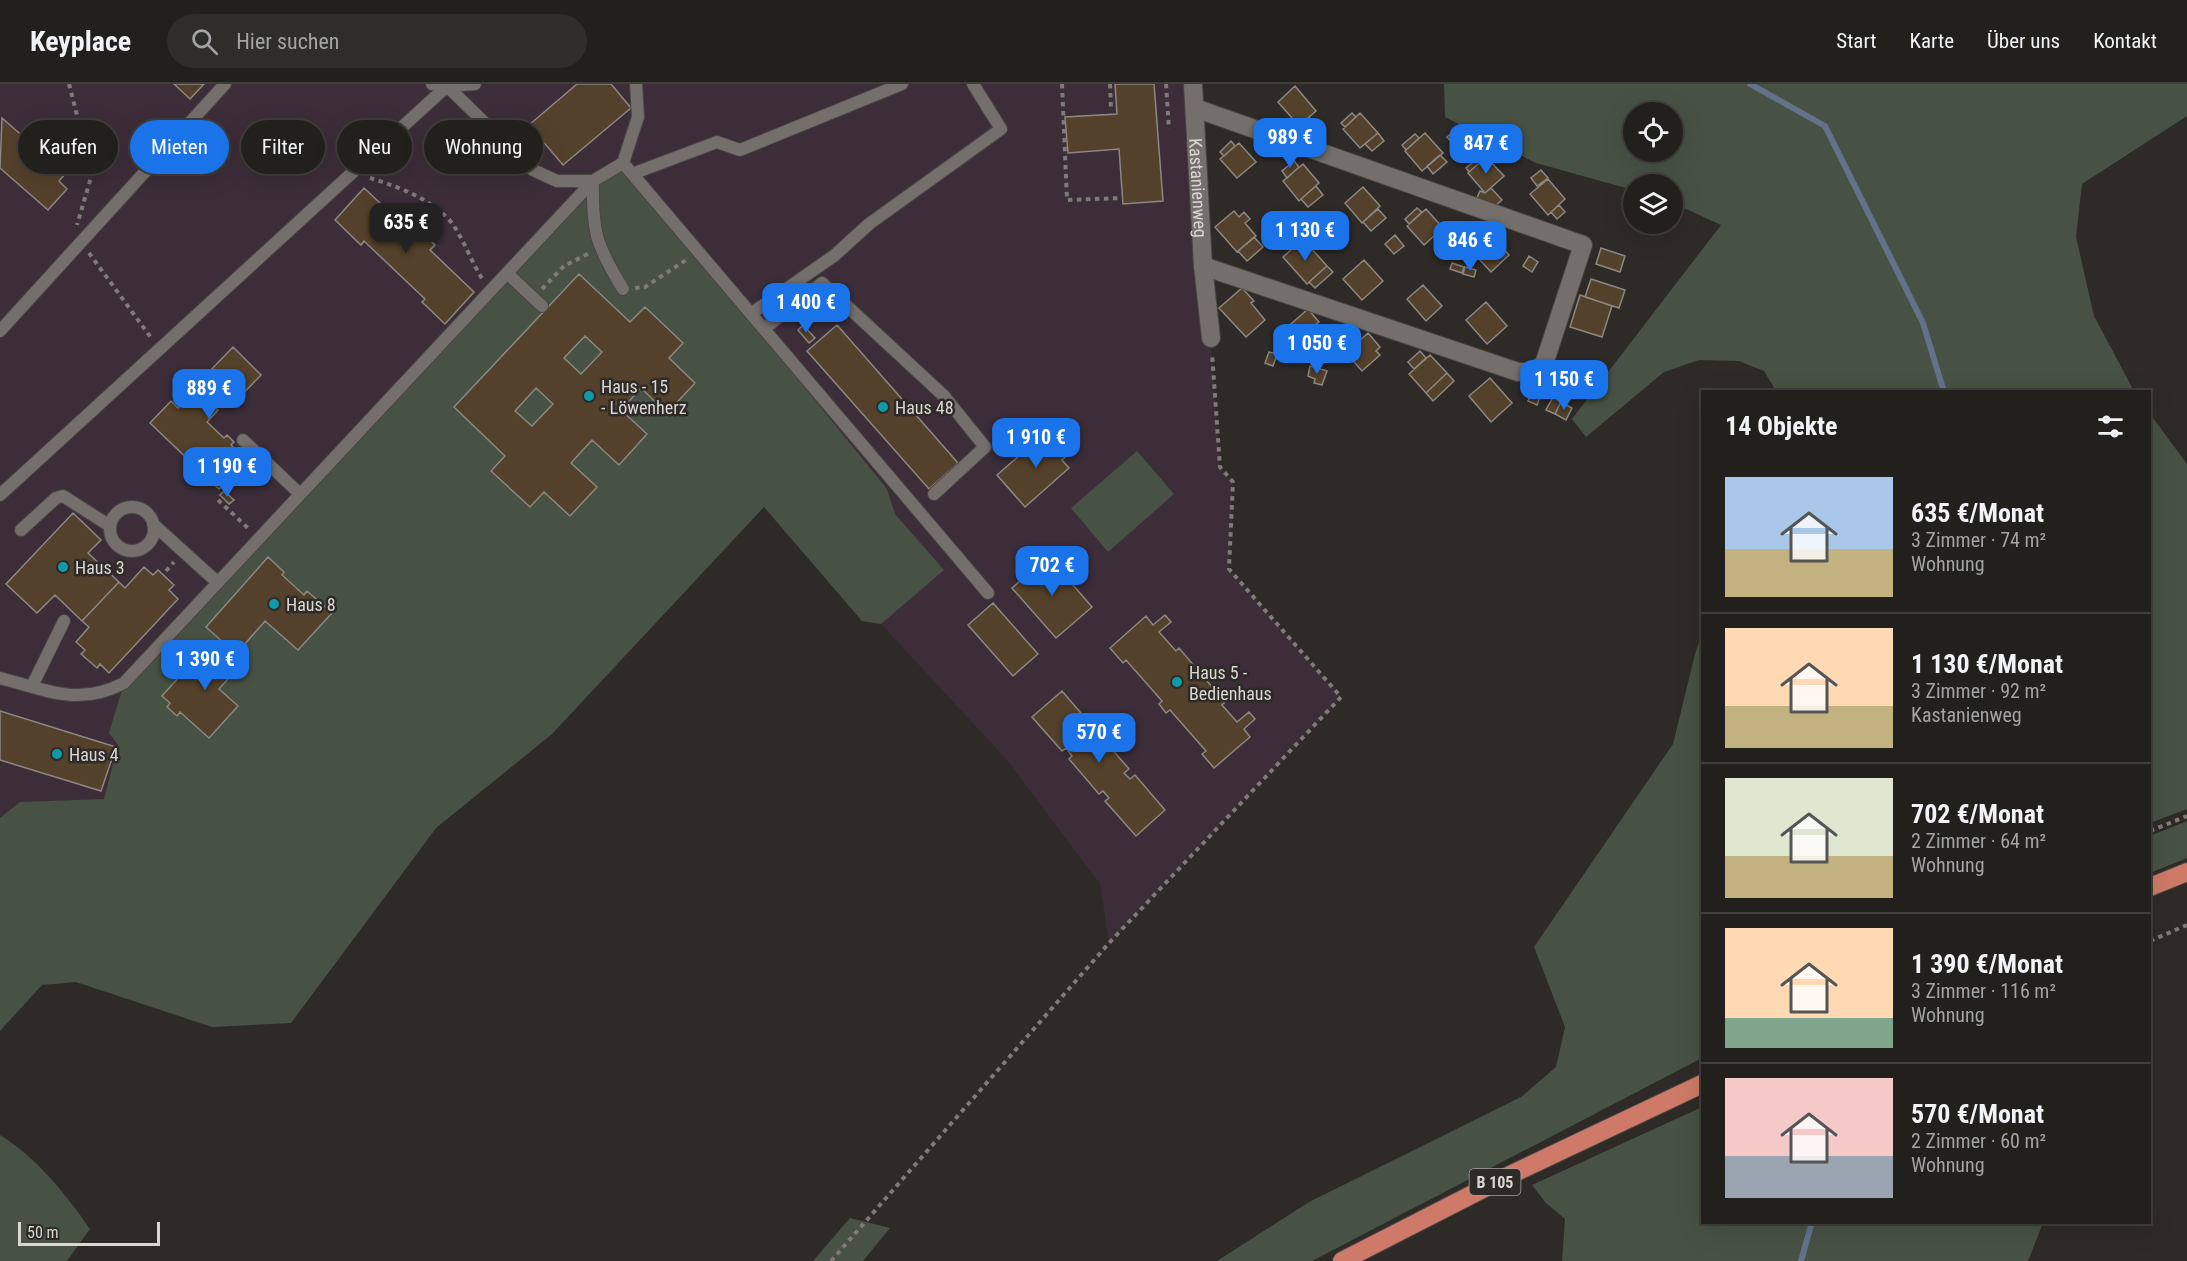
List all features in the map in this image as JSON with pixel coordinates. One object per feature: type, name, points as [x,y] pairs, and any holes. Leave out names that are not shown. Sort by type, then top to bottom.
[{"type":"highway","points":[[2151,887],[2187,873]]},
{"type":"highway","name":"B 105","points":[[1342,1261],[1438,1210],[1701,1084]]},
{"type":"street","name":"Kastanienweg","points":[[1193,84],[1203,266],[1211,338]]},
{"type":"street","name":"Kastanienweg","points":[[1194,108],[1583,245],[1544,364],[1532,372],[1518,372],[1203,266]]},
{"type":"lane","points":[[0,331],[225,84]]},
{"type":"lane","points":[[432,84],[447,86],[475,84]]},
{"type":"lane","points":[[0,678],[81,698],[104,693],[123,683],[593,181],[623,163],[638,117],[636,84]]},
{"type":"lane","points":[[632,174],[717,142],[740,150],[902,84]]},
{"type":"lane","points":[[752,312],[835,255],[869,224],[1001,129],[973,84]]},
{"type":"lane","points":[[411,120],[447,86]]},
{"type":"lane","points":[[447,86],[533,170],[557,181],[593,181]]},
{"type":"lane","points":[[623,163],[752,312],[988,593]]},
{"type":"lane","points":[[0,495],[353,174]]},
{"type":"lane","points":[[593,181],[592,217],[600,251],[623,289]]},
{"type":"lane","points":[[507,273],[538,302]]},
{"type":"lane","points":[[765,328],[822,284],[944,396],[985,447],[934,494]]},
{"type":"lane","points":[[243,440],[300,494]]},
{"type":"lane","points":[[21,531],[56,498],[63,496],[110,526],[116,541],[134,553],[152,541],[155,534],[153,524]]},
{"type":"lane","points":[[110,526],[114,514],[127,506],[139,508],[153,524],[217,582]]},
{"type":"lane","points":[[32,686],[64,621]]},
{"type":"path","points":[[1062,84],[1067,200],[1123,198]]},
{"type":"path","points":[[1110,84],[1111,108]]},
{"type":"path","points":[[1166,84],[1169,129]]},
{"type":"path","points":[[357,174],[390,184],[442,212],[454,226],[490,291]]},
{"type":"path","points":[[538,302],[564,266],[580,256],[600,251]]},
{"type":"path","points":[[623,289],[645,287],[698,251]]},
{"type":"path","points":[[831,1261],[1109,943],[1341,697],[1229,569],[1233,482],[1220,467],[1211,338]]},
{"type":"path","points":[[218,500],[259,537]]},
{"type":"path","points":[[2151,831],[2187,816]]},
{"type":"path","points":[[2151,941],[2187,925]]},
{"type":"shaded area","points":[[0,84],[1193,84],[1220,467],[1233,482],[1229,569],[1341,697],[1109,943],[1100,884],[1008,761],[881,624],[862,621],[764,507],[552,734],[436,828],[291,1023],[212,1027],[76,982],[42,985],[0,1031]]},
{"type":"green space","points":[[1444,84],[2187,84],[2187,116],[2082,184],[2076,237],[2094,316],[2133,390],[1775,390],[1764,371],[1739,361],[1699,360],[1664,372],[1586,437],[1572,419],[1721,225],[1683,208],[1683,174],[1623,174],[1623,187],[1536,163],[1445,117]]},
{"type":"green space","points":[[623,163],[887,489],[895,514],[944,570],[881,624],[862,621],[764,507],[552,734],[436,828],[291,1023],[212,1027],[76,982],[42,985],[0,1031],[0,818],[20,802],[104,799],[118,745],[109,733],[124,683],[593,181]]},
{"type":"green space","points":[[2151,415],[2187,464],[2187,809],[2151,823]]},
{"type":"green space","points":[[1137,451],[1174,494],[1108,552],[1071,508]]},
{"type":"green space","points":[[1701,636],[1701,1059],[1312,1261],[1217,1261],[1309,1202],[1521,1097],[1556,1067],[1565,1027],[1534,947],[1673,744]]},
{"type":"green space","points":[[2187,821],[2187,858],[2151,873],[2151,836]]},
{"type":"green space","points":[[1701,1107],[1701,1224],[2043,1224],[2028,1261],[1562,1261],[1565,1219],[1545,1202],[1532,1185]]},
{"type":"green space","points":[[0,1135],[26,1154],[50,1177],[90,1229],[67,1261],[0,1261]]},
{"type":"green space","points":[[850,1218],[890,1228],[863,1261],[813,1261]]},
{"type":"building","points":[[174,84],[204,84],[190,99]]},
{"type":"building","points":[[577,84],[611,84],[631,108],[563,165],[543,141],[543,120],[535,120]]},
{"type":"building","points":[[1115,84],[1154,84],[1163,201],[1123,204],[1119,149],[1068,153],[1065,117],[1117,114]]},
{"type":"building","points":[[1295,86],[1316,111],[1299,126],[1278,102]]},
{"type":"building","points":[[1352,113],[1356,117],[1345,127],[1341,123]]},
{"type":"building","points":[[1360,113],[1378,133],[1360,148],[1343,129]]},
{"type":"building","points":[[1309,117],[1316,125],[1308,132],[1301,124]]},
{"type":"building","points":[[2,118],[18,132],[18,174],[65,174],[59,181],[67,189],[48,210],[0,168]]},
{"type":"building","points":[[1460,126],[1479,147],[1466,158],[1447,137]]},
{"type":"building","points":[[1378,133],[1384,141],[1372,151],[1365,144]]},
{"type":"building","points":[[1425,133],[1443,153],[1422,171],[1405,151]]},
{"type":"building","points":[[1415,134],[1419,138],[1406,150],[1402,145]]},
{"type":"building","points":[[1231,141],[1235,146],[1224,156],[1220,152]]},
{"type":"building","points":[[1239,143],[1256,162],[1237,178],[1220,159]]},
{"type":"building","points":[[1440,155],[1447,162],[1433,174],[1427,166]]},
{"type":"building","points":[[1481,156],[1484,159],[1469,172],[1466,168]]},
{"type":"building","points":[[1486,157],[1504,176],[1485,193],[1468,173]]},
{"type":"building","points":[[1294,161],[1299,167],[1287,178],[1282,171]]},
{"type":"building","points":[[1303,164],[1319,183],[1299,201],[1283,181]]},
{"type":"building","points":[[1541,170],[1548,178],[1537,186],[1531,178]]},
{"type":"building","points":[[1548,179],[1565,199],[1548,215],[1530,194]]},
{"type":"building","points":[[1316,186],[1323,195],[1308,207],[1301,199]]},
{"type":"building","points":[[1363,187],[1380,206],[1362,223],[1345,203]]},
{"type":"building","points":[[364,188],[411,232],[416,227],[435,245],[430,250],[474,292],[445,324],[422,302],[425,299],[364,241],[361,245],[335,220]]},
{"type":"building","points":[[1491,188],[1502,200],[1494,207],[1476,200],[1480,191],[1485,193]]},
{"type":"building","points":[[1559,205],[1565,212],[1557,219],[1551,212]]},
{"type":"building","points":[[1417,208],[1422,212],[1409,224],[1405,219]]},
{"type":"building","points":[[1378,209],[1386,218],[1371,231],[1363,222]]},
{"type":"building","points":[[1426,209],[1443,228],[1424,245],[1407,226]]},
{"type":"building","points":[[1234,211],[1239,217],[1244,212],[1250,219],[1245,223],[1256,236],[1237,252],[1215,227]]},
{"type":"building","points":[[1301,212],[1310,215],[1307,222],[1299,219]]},
{"type":"building","points":[[1316,215],[1327,219],[1319,227],[1307,223]]},
{"type":"building","points":[[1487,230],[1509,255],[1491,272],[1468,247]]},
{"type":"building","points":[[1395,235],[1404,246],[1394,254],[1385,244]]},
{"type":"building","points":[[1254,237],[1263,247],[1247,261],[1238,251]]},
{"type":"building","points":[[1303,239],[1327,266],[1307,284],[1283,257]]},
{"type":"building","points":[[1601,248],[1625,256],[1620,272],[1596,264]]},
{"type":"building","points":[[1529,256],[1538,262],[1532,272],[1523,266]]},
{"type":"building","points":[[1364,260],[1383,281],[1362,300],[1343,279]]},
{"type":"building","points":[[1452,263],[1464,267],[1462,273],[1450,269]]},
{"type":"building","points":[[1327,266],[1333,272],[1315,288],[1309,282]]},
{"type":"building","points":[[1465,267],[1476,270],[1474,277],[1463,274]]},
{"type":"building","name":"Haus - 15 - Löwenherz","points":[[579,274],[630,322],[645,307],[683,343],[669,358],[695,383],[667,413],[641,388],[621,410],[647,434],[619,465],[592,440],[571,463],[597,487],[570,516],[544,492],[530,507],[491,471],[505,456],[454,407]],"holes":[[[585,336],[602,352],[581,374],[564,358]],[[536,388],[553,404],[532,426],[515,411]]]},
{"type":"building","points":[[1591,279],[1625,290],[1619,308],[1585,297]]},
{"type":"building","points":[[1423,285],[1442,306],[1426,321],[1407,299]]},
{"type":"building","points":[[1242,288],[1254,301],[1251,303],[1265,320],[1246,337],[1219,308]]},
{"type":"building","points":[[1580,295],[1612,306],[1602,337],[1570,327]]},
{"type":"building","points":[[1486,302],[1507,326],[1487,344],[1466,320]]},
{"type":"building","points":[[1308,309],[1319,322],[1314,326],[1327,342],[1308,359],[1284,330]]},
{"type":"building","points":[[803,325],[815,338],[809,343],[798,330]]},
{"type":"building","name":"Haus 48","points":[[837,325],[958,463],[929,489],[807,351]]},
{"type":"building","points":[[1368,333],[1380,347],[1376,351],[1380,355],[1362,371],[1346,353]]},
{"type":"building","points":[[233,347],[261,375],[234,403],[226,395],[214,407],[218,410],[207,422],[224,438],[227,435],[234,442],[231,445],[247,460],[219,489],[150,423],[171,401],[178,408],[196,390],[203,396],[215,384],[206,375]]},
{"type":"building","points":[[1420,351],[1426,358],[1414,369],[1408,362]]},
{"type":"building","points":[[1269,352],[1277,354],[1273,366],[1265,363]]},
{"type":"building","points":[[1430,355],[1447,373],[1426,393],[1409,374]]},
{"type":"building","points":[[1310,366],[1327,371],[1322,385],[1314,383],[1315,379],[1308,376]]},
{"type":"building","points":[[1447,373],[1454,381],[1433,401],[1426,393]]},
{"type":"building","points":[[1490,378],[1512,403],[1491,422],[1469,396]]},
{"type":"building","points":[[1535,383],[1544,387],[1537,405],[1528,401]]},
{"type":"building","points":[[1553,397],[1561,402],[1555,414],[1546,410]]},
{"type":"building","points":[[1561,402],[1572,408],[1566,420],[1555,414]]},
{"type":"building","points":[[1061,434],[1074,449],[1062,460],[1069,468],[1025,507],[997,475],[1042,436],[1049,444]]},
{"type":"building","points":[[224,491],[234,500],[229,504],[220,495]]},
{"type":"building","name":"Haus 3","points":[[73,513],[101,540],[88,553],[119,582],[82,621],[55,595],[37,613],[6,584]]},
{"type":"building","points":[[1048,556],[1092,607],[1056,638],[1012,588]]},
{"type":"building","name":"Haus 8","points":[[268,557],[284,572],[282,575],[304,595],[307,591],[332,613],[298,650],[265,621],[236,654],[206,627]]},
{"type":"building","name":"Haus 3","points":[[144,567],[153,575],[158,570],[174,585],[169,590],[178,599],[109,673],[100,664],[97,668],[81,654],[85,650],[76,642],[89,627],[82,621],[119,582],[125,588]]},
{"type":"building","points":[[993,603],[1038,654],[1013,676],[968,625]]},
{"type":"building","name":"Haus 5 - Bedienhaus","points":[[1165,615],[1171,622],[1159,632],[1176,651],[1179,648],[1225,702],[1222,705],[1237,722],[1249,712],[1255,719],[1244,729],[1250,737],[1214,768],[1202,754],[1206,751],[1170,710],[1166,713],[1159,704],[1162,701],[1126,660],[1123,663],[1110,648],[1146,616],[1153,625]]},
{"type":"building","points":[[223,642],[244,661],[219,689],[238,706],[209,738],[180,712],[177,716],[167,707],[170,703],[162,696],[189,666],[196,672],[205,662],[200,658],[209,648],[213,653]]},
{"type":"building","points":[[1062,691],[1092,726],[1087,730],[1094,738],[1098,733],[1129,769],[1124,773],[1130,779],[1135,775],[1165,810],[1136,836],[1105,801],[1109,798],[1103,791],[1099,794],[1069,759],[1072,756],[1066,748],[1062,751],[1032,717]]},
{"type":"building","name":"Haus 4","points":[[0,711],[116,747],[101,791],[0,760]]},
{"type":"waterway","points":[[1750,84],[1825,126],[1923,323],[1943,390]]},
{"type":"waterway","points":[[1801,1261],[1811,1224]]},
{"type":"place","name":"Haus - 15 - Löwenherz","points":[[589,396]]},
{"type":"place","name":"Haus 48","points":[[883,407]]},
{"type":"place","name":"Haus 3","points":[[63,567]]},
{"type":"place","name":"Haus 8","points":[[274,604]]},
{"type":"place","name":"Haus 5 - Bedienhaus","points":[[1177,682]]},
{"type":"place","name":"Haus 4","points":[[57,754]]}]
